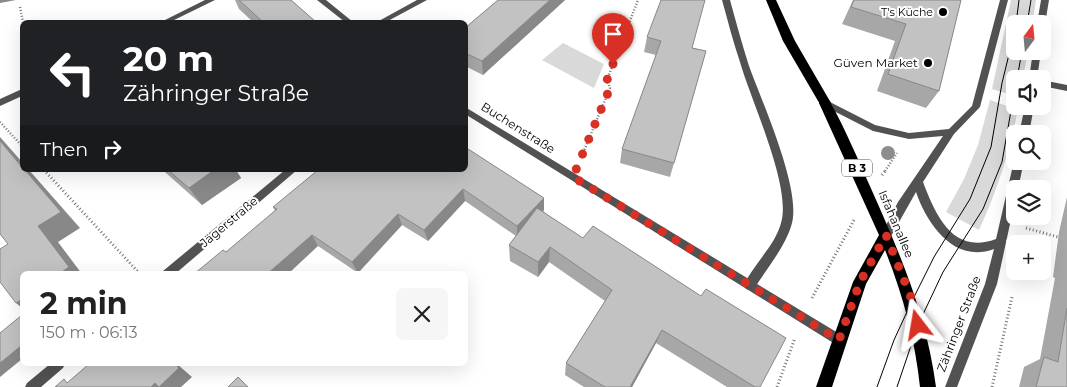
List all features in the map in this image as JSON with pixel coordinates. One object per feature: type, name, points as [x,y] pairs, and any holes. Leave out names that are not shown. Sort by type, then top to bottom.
[{"type":"highway","name":"Isfahanallee","points":[[772,0],[789,41],[825,103]]},
{"type":"main road","name":"Isfahanallee","points":[[825,103],[886,235],[912,300],[927,367],[928,387]]},
{"type":"main road","points":[[824,387],[860,282],[886,235]]},
{"type":"street","points":[[169,20],[211,0]]},
{"type":"street","points":[[322,0],[347,20]]},
{"type":"street","points":[[385,20],[424,0]]},
{"type":"street","points":[[726,0],[744,63],[780,164],[789,202],[787,222],[781,237],[750,285]]},
{"type":"street","points":[[886,235],[951,132],[976,107],[1004,0]]},
{"type":"street","points":[[1042,15],[1045,0]]},
{"type":"street","points":[[1051,85],[1067,88]]},
{"type":"street","points":[[0,103],[20,93]]},
{"type":"street","points":[[825,103],[873,128],[909,136],[951,132]]},
{"type":"street","name":"Buchenstraße","points":[[468,112],[839,340]]},
{"type":"street","name":"Jägerstraße","points":[[171,271],[290,172]]},
{"type":"street","points":[[918,183],[922,197],[935,223],[948,237],[962,245],[978,248],[989,248],[1000,242]]},
{"type":"street","name":"Zähringer Straße","points":[[951,387],[991,284],[1006,223]]},
{"type":"street","points":[[31,387],[57,366]]},
{"type":"path","points":[[573,177],[610,88],[607,80],[638,0]]},
{"type":"path","points":[[20,6],[23,20]]},
{"type":"path","points":[[0,122],[20,144]]},
{"type":"path","points":[[46,172],[137,271]]},
{"type":"path","points":[[776,387],[802,317],[868,195]]},
{"type":"path","points":[[1013,225],[1058,237]]},
{"type":"path","points":[[992,387],[1013,289]]},
{"type":"shaded area","points":[[1011,0],[1036,0],[1034,15],[1008,15]]},
{"type":"shaded area","points":[[1006,23],[1006,60],[1026,60],[1025,70],[1006,70],[1006,93],[992,89]]},
{"type":"shaded area","points":[[563,43],[604,64],[594,88],[542,60]]},
{"type":"shaded area","points":[[990,100],[1006,106],[1006,115],[1017,115],[1015,125],[1006,125],[1006,158],[992,200],[979,230],[946,212],[964,179],[978,145]]},
{"type":"building","points":[[239,0],[291,0],[314,20],[261,20]]},
{"type":"building","points":[[498,0],[550,0],[482,61],[468,54],[468,25]]},
{"type":"building","points":[[661,0],[705,0],[692,48],[706,51],[674,163],[622,149],[661,41],[647,37]]},
{"type":"building","points":[[854,0],[961,0],[939,91],[888,74],[906,24],[851,7]]},
{"type":"building","points":[[0,141],[20,165],[20,172],[27,172],[61,212],[38,226],[69,267],[63,271],[20,271],[20,300],[16,303],[0,282],[0,249],[8,244],[0,234]]},
{"type":"building","points":[[468,149],[544,198],[517,226],[463,189],[424,230],[398,214],[352,262],[312,235],[270,271],[198,271],[223,250],[226,252],[277,209],[273,207],[316,172],[468,172]]},
{"type":"building","points":[[170,172],[211,172],[189,188]]},
{"type":"building","points":[[537,208],[583,238],[593,226],[701,296],[706,289],[786,338],[760,387],[755,387],[662,330],[630,387],[605,387],[566,363],[612,290],[550,247],[538,262],[509,245]]},
{"type":"building","points":[[1067,308],[1067,387],[1036,387],[1044,357],[1058,362]]},
{"type":"building","points":[[20,317],[20,347],[0,363],[0,333]]},
{"type":"building","points":[[87,366],[177,366],[179,368],[159,387],[155,383],[151,387],[55,387],[64,379],[67,383]]},
{"type":"building","points":[[238,377],[248,387],[228,387]]},
{"type":"tram line","points":[[1017,15],[1019,0]]},
{"type":"tram line","points":[[1028,15],[1031,0]]},
{"type":"tram line","points":[[877,387],[894,340],[912,301],[934,257],[970,199],[991,147],[1008,60]]},
{"type":"tram line","points":[[1019,70],[1020,60]]},
{"type":"tram line","points":[[897,387],[918,325],[943,272],[983,209],[1002,162],[1010,115]]},
{"type":"place","name":"T's Küche","points":[[943,12]]},
{"type":"place","name":"Güven Market","points":[[928,63]]},
{"type":"route","points":[[613,64],[607,80],[610,88],[573,177],[839,340],[860,282],[886,235],[912,300],[918,325]]}]
